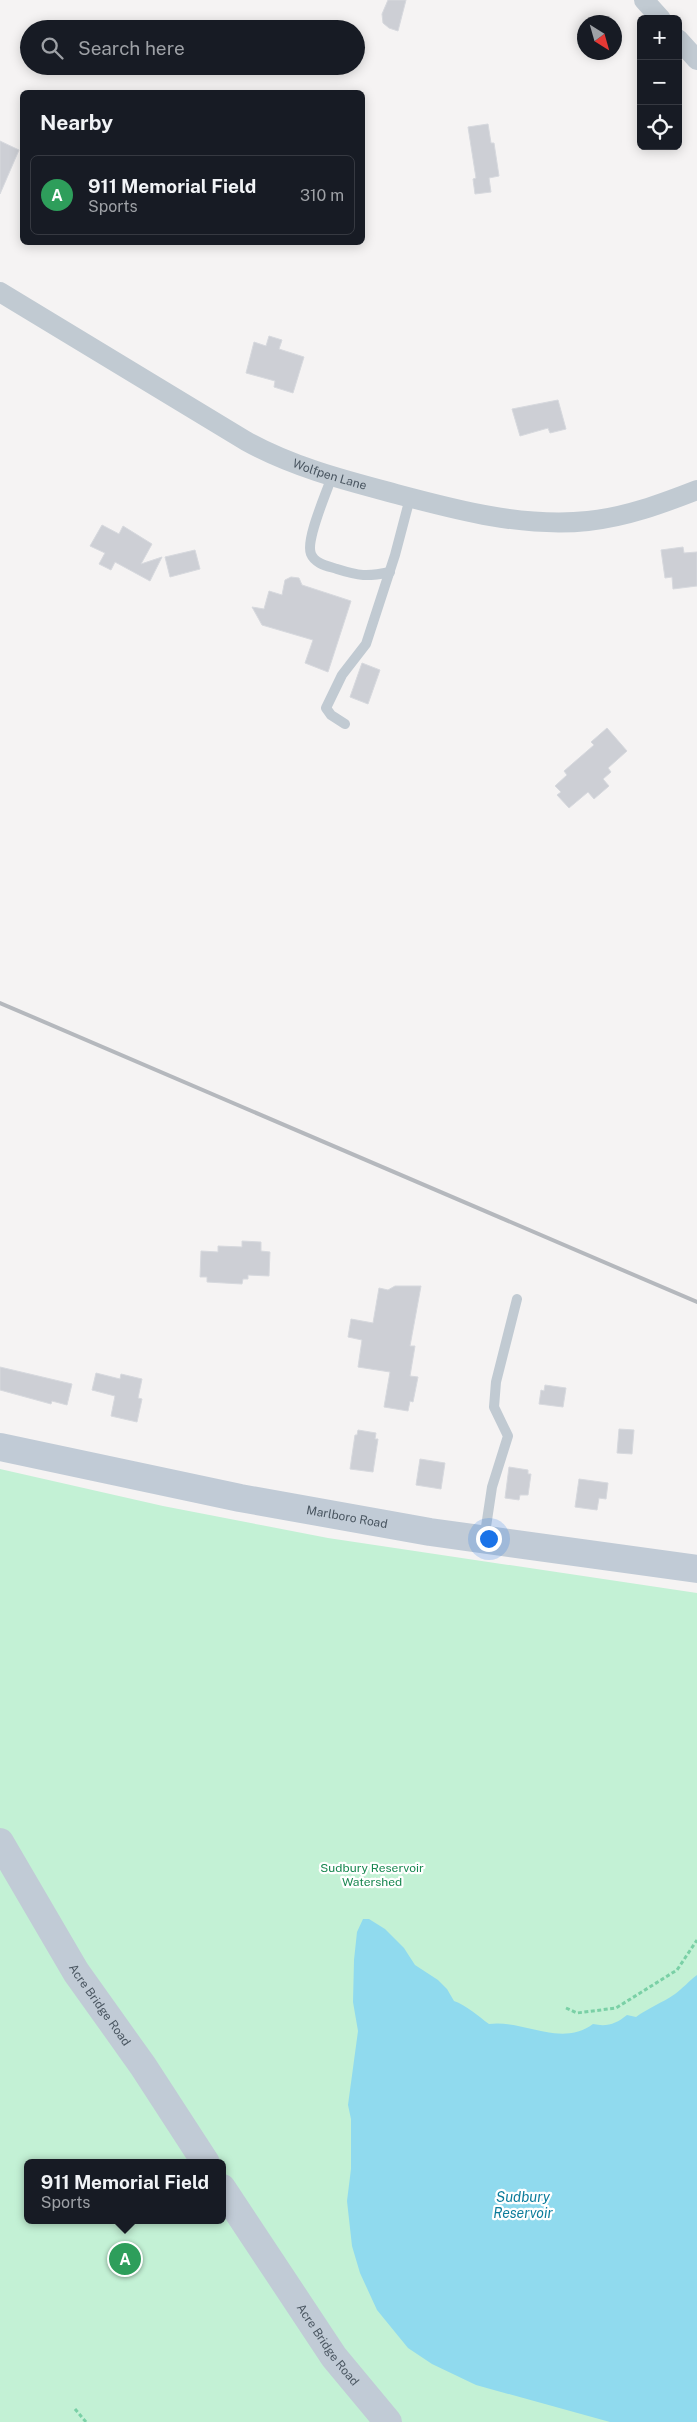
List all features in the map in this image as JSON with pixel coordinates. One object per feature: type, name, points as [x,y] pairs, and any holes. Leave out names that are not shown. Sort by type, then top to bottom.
[{"type":"main road","name":"Marlboro Road","points":[[0,1447],[240,1498],[484,1541],[697,1569]]},
{"type":"main road","name":"Acre Bridge Road","points":[[0,1842],[76,1972],[143,2066],[203,2159]]},
{"type":"main road","name":"Acre Bridge Road","points":[[226,2194],[334,2356],[388,2422]]},
{"type":"street","points":[[644,0],[657,15]]},
{"type":"street","points":[[682,43],[697,60]]},
{"type":"street","name":"Wolfpen Lane","points":[[0,292],[267,453],[332,476],[410,498],[508,519],[561,523],[596,520],[639,511],[697,490]]},
{"type":"lane","points":[[332,476],[315,526],[310,546],[311,554],[317,562],[358,576],[369,577],[390,572]]},
{"type":"lane","points":[[346,724],[331,715],[326,708],[342,675],[366,644],[390,572],[410,498]]},
{"type":"lane","points":[[484,1541],[492,1486],[508,1436],[494,1407],[496,1382],[517,1299]]},
{"type":"path","points":[[566,2008],[577,2013],[616,2008],[677,1970],[697,1940]]},
{"type":"path","points":[[75,2409],[86,2422]]},
{"type":"green space","name":"Sudbury Reservoir Watershed","points":[[0,1469],[163,1506],[328,1538],[697,1593],[697,2422],[0,2422]]},
{"type":"water","name":"Sudbury Reservoir","points":[[363,1919],[369,1919],[385,1929],[404,1948],[415,1965],[438,1980],[447,1989],[454,2001],[489,2024],[515,2025],[541,2031],[568,2033],[581,2031],[593,2024],[611,2024],[627,2015],[636,2017],[675,1994],[697,1975],[697,2422],[610,2422],[476,2385],[432,2364],[408,2348],[377,2310],[360,2273],[352,2246],[347,2201],[351,2169],[351,2119],[348,2105],[358,2031],[353,2002],[354,1960],[357,1932]]},
{"type":"building","points":[[388,0],[406,0],[398,31],[389,28],[383,23],[382,14]]},
{"type":"building","points":[[488,124],[491,143],[494,143],[499,176],[489,178],[491,192],[475,194],[473,179],[476,178],[468,127]]},
{"type":"building","points":[[0,141],[19,150],[0,194]]},
{"type":"building","points":[[269,336],[282,340],[279,349],[304,357],[293,393],[274,387],[275,381],[246,373],[254,342],[266,346]]},
{"type":"building","points":[[558,400],[566,429],[550,433],[548,428],[520,436],[512,409]]},
{"type":"building","points":[[102,525],[119,534],[123,526],[152,544],[141,564],[162,557],[150,581],[115,562],[111,570],[99,564],[105,553],[90,546]]},
{"type":"building","points":[[683,547],[684,553],[697,552],[697,586],[673,589],[672,577],[665,578],[661,550]]},
{"type":"building","points":[[195,550],[200,569],[170,577],[165,557]]},
{"type":"building","points":[[291,577],[299,578],[302,585],[351,601],[328,672],[305,663],[313,640],[262,625],[252,607],[264,609],[269,591],[282,595],[285,580]]},
{"type":"building","points":[[362,663],[380,670],[368,704],[350,697]]},
{"type":"building","points":[[607,728],[627,751],[608,768],[611,772],[603,779],[609,786],[594,799],[588,792],[569,808],[557,795],[561,792],[555,786],[567,775],[564,771],[594,745],[591,742]]},
{"type":"building","points":[[242,1241],[261,1242],[261,1251],[270,1252],[269,1276],[248,1275],[248,1279],[243,1279],[242,1284],[207,1282],[207,1277],[200,1277],[201,1251],[218,1252],[218,1246],[242,1247]]},
{"type":"building","points":[[395,1286],[421,1286],[410,1346],[415,1346],[410,1376],[418,1377],[413,1402],[410,1401],[408,1411],[384,1407],[390,1372],[358,1367],[362,1340],[348,1337],[351,1319],[373,1323],[379,1288],[388,1290]]},
{"type":"building","points":[[0,1367],[72,1384],[67,1405],[52,1401],[51,1404],[0,1390]]},
{"type":"building","points":[[96,1373],[120,1379],[121,1374],[142,1379],[138,1398],[142,1399],[137,1422],[111,1416],[115,1396],[92,1390]]},
{"type":"building","points":[[545,1385],[566,1388],[563,1407],[539,1404],[541,1390],[544,1391]]},
{"type":"building","points":[[619,1429],[634,1430],[632,1454],[617,1453]]},
{"type":"building","points":[[358,1430],[376,1433],[375,1439],[378,1439],[373,1472],[350,1469],[355,1435],[357,1435]]},
{"type":"building","points":[[420,1459],[445,1463],[441,1489],[416,1485]]},
{"type":"building","points":[[509,1467],[528,1470],[528,1474],[531,1474],[528,1495],[520,1495],[519,1500],[505,1498]]},
{"type":"building","points":[[579,1479],[608,1483],[606,1499],[599,1498],[597,1510],[575,1507]]},
{"type":"railway","points":[[0,1003],[697,1302]]},
{"type":"place","name":"911 Memorial Field","points":[[125,2259]]}]
